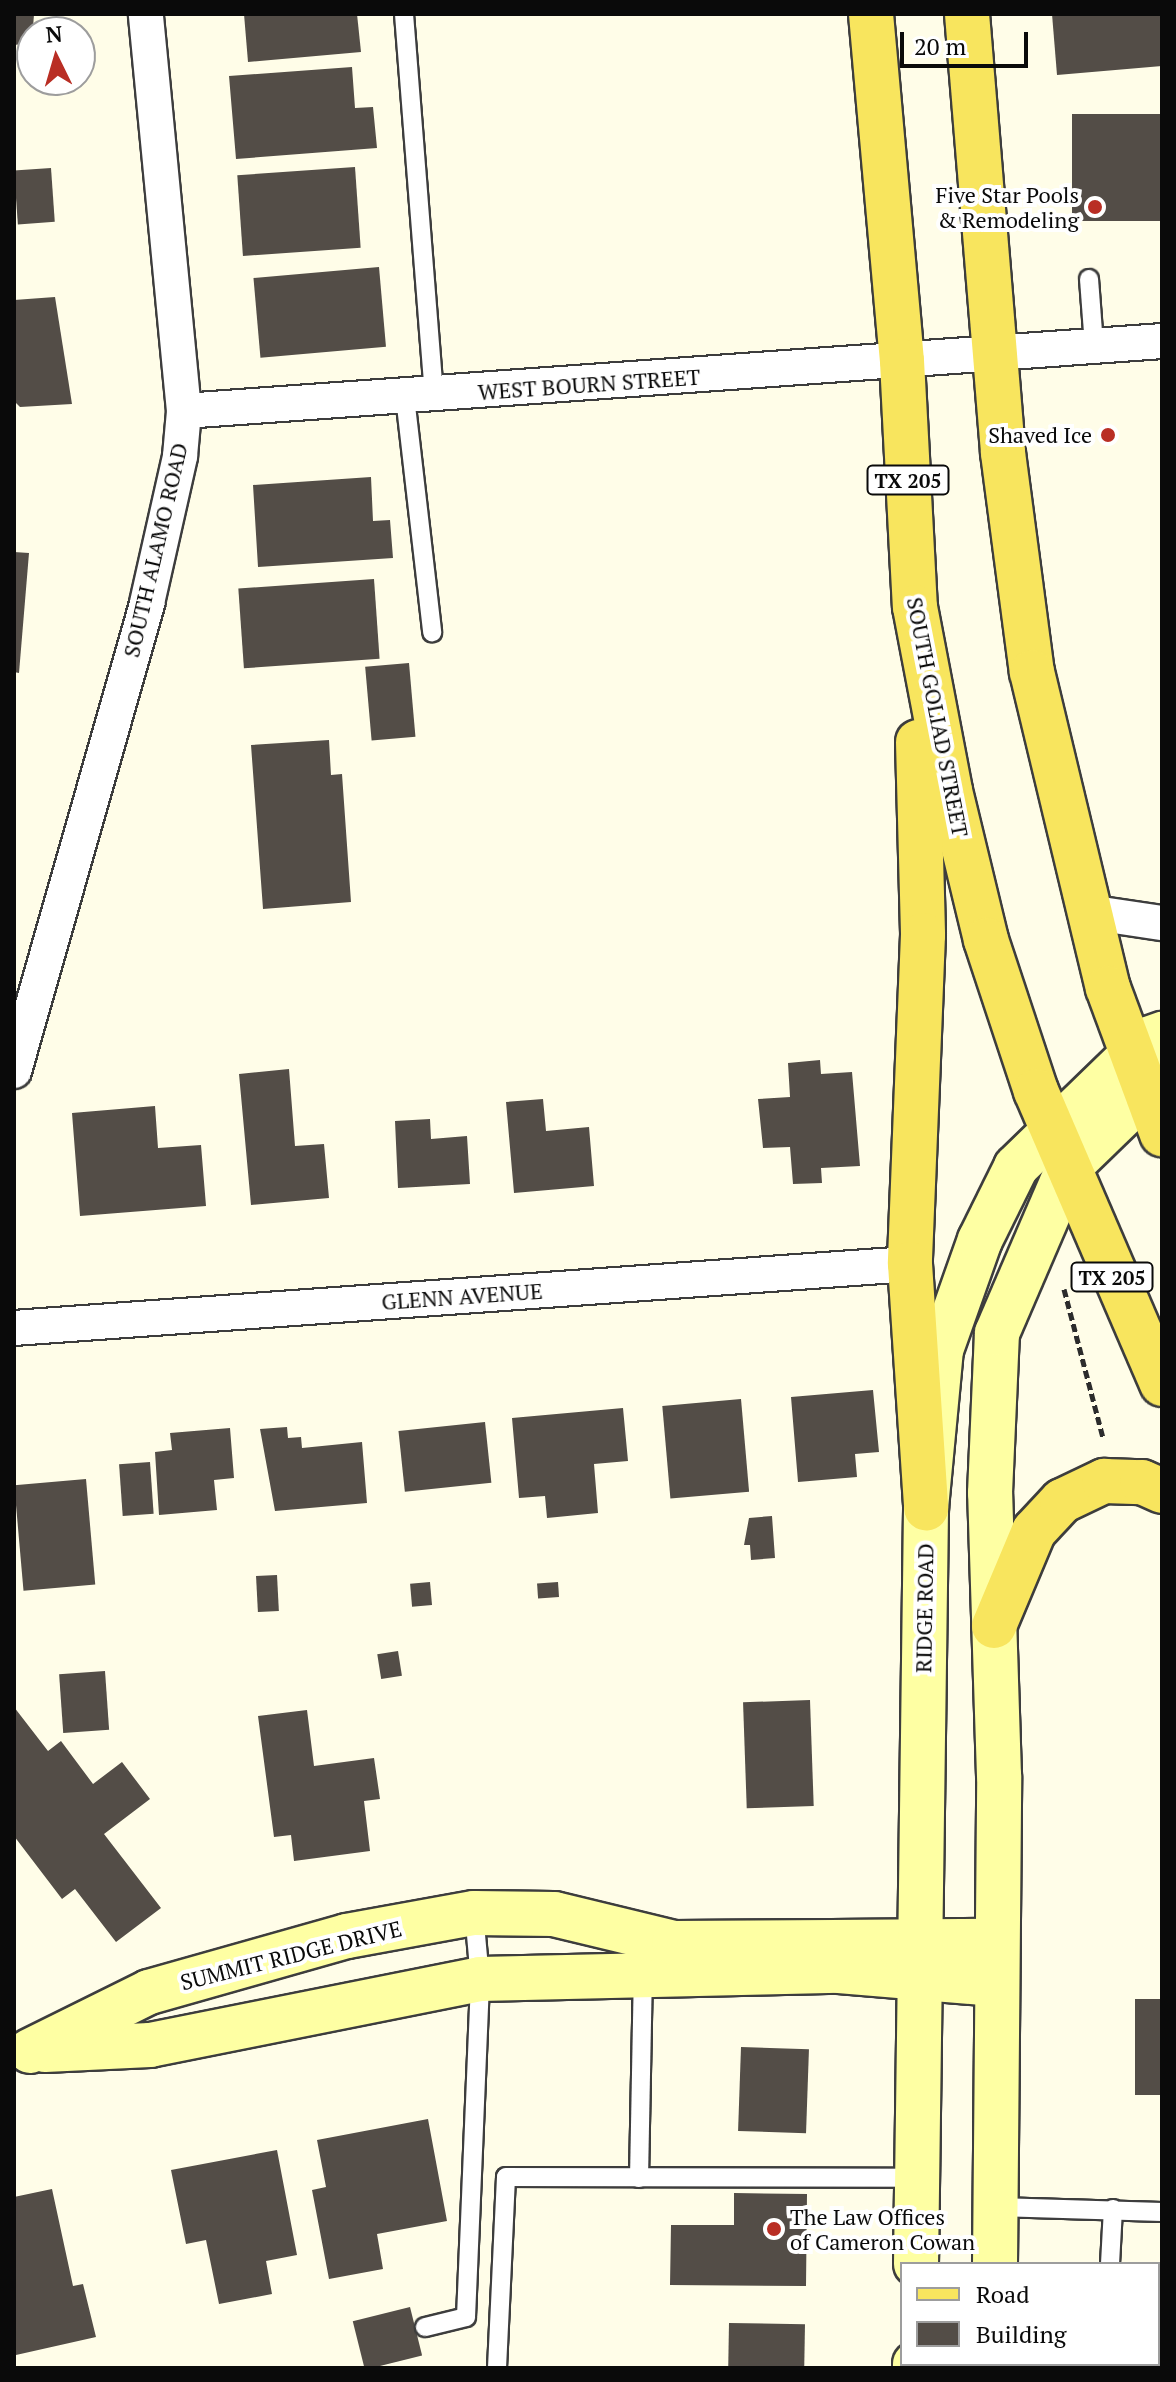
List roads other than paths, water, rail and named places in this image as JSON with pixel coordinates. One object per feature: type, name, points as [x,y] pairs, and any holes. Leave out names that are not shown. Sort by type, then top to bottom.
[{"type":"main road","name":"SOUTH GOLIAD STREET","points":[[871,14],[902,361],[915,607],[986,940],[1060,1150],[1162,1384]]},
{"type":"main road","points":[[967,14],[993,352],[1032,672],[1088,912],[1151,1064],[1162,1134]]},
{"type":"main road","points":[[915,607],[923,935],[910,1264],[926,1508]]},
{"type":"main road","name":"RIDGE ROAD","points":[[916,2262],[926,1508],[941,1350],[980,1240],[1016,1167],[1060,1150],[1151,1064]]},
{"type":"main road","name":"RIDGE ROAD","points":[[995,2262],[994,1626],[990,1493],[997,1333],[1060,1150]]},
{"type":"main road","points":[[994,1626],[1034,1531],[1062,1501],[1104,1481],[1142,1482],[1162,1491]]},
{"type":"main road","name":"SUMMIT RIDGE DRIVE","points":[[22,2052],[149,1992],[347,1936],[474,1913],[554,1914],[643,1954]]},
{"type":"main road","name":"SUMMIT RIDGE DRIVE","points":[[22,2052],[150,2045],[480,1979],[643,1954],[839,1971],[920,1960],[995,1941]]},
{"type":"main road","name":"SUMMIT RIDGE DRIVE","points":[[920,1960],[995,1984]]},
{"type":"street","name":"SOUTH ALAMO ROAD","points":[[14,1071],[147,603],[180,456],[184,411],[146,14]]},
{"type":"street","name":"WEST BOURN STREET","points":[[184,411],[1162,341]]},
{"type":"street","points":[[1088,912],[1162,923]]},
{"type":"street","name":"GLENN AVENUE","points":[[14,1328],[910,1264]]},
{"type":"lane","points":[[404,14],[432,632]]},
{"type":"lane","points":[[1089,279],[1094,346]]},
{"type":"lane","points":[[425,2327],[466,2317],[480,1979],[474,1913]]},
{"type":"lane","points":[[639,2178],[643,1954]]},
{"type":"lane","points":[[497,2368],[506,2177],[917,2178]]},
{"type":"lane","points":[[997,2207],[1162,2212]]},
{"type":"lane","points":[[1110,2262],[1113,2209]]},
{"type":"place","name":"Five Star Pools & Remodeling","points":[[1095,207]]},
{"type":"place","name":"Shaved Ice","points":[[1108,435]]},
{"type":"place","name":"The Law Offices of Cameron Cowan","points":[[774,2229]]}]
